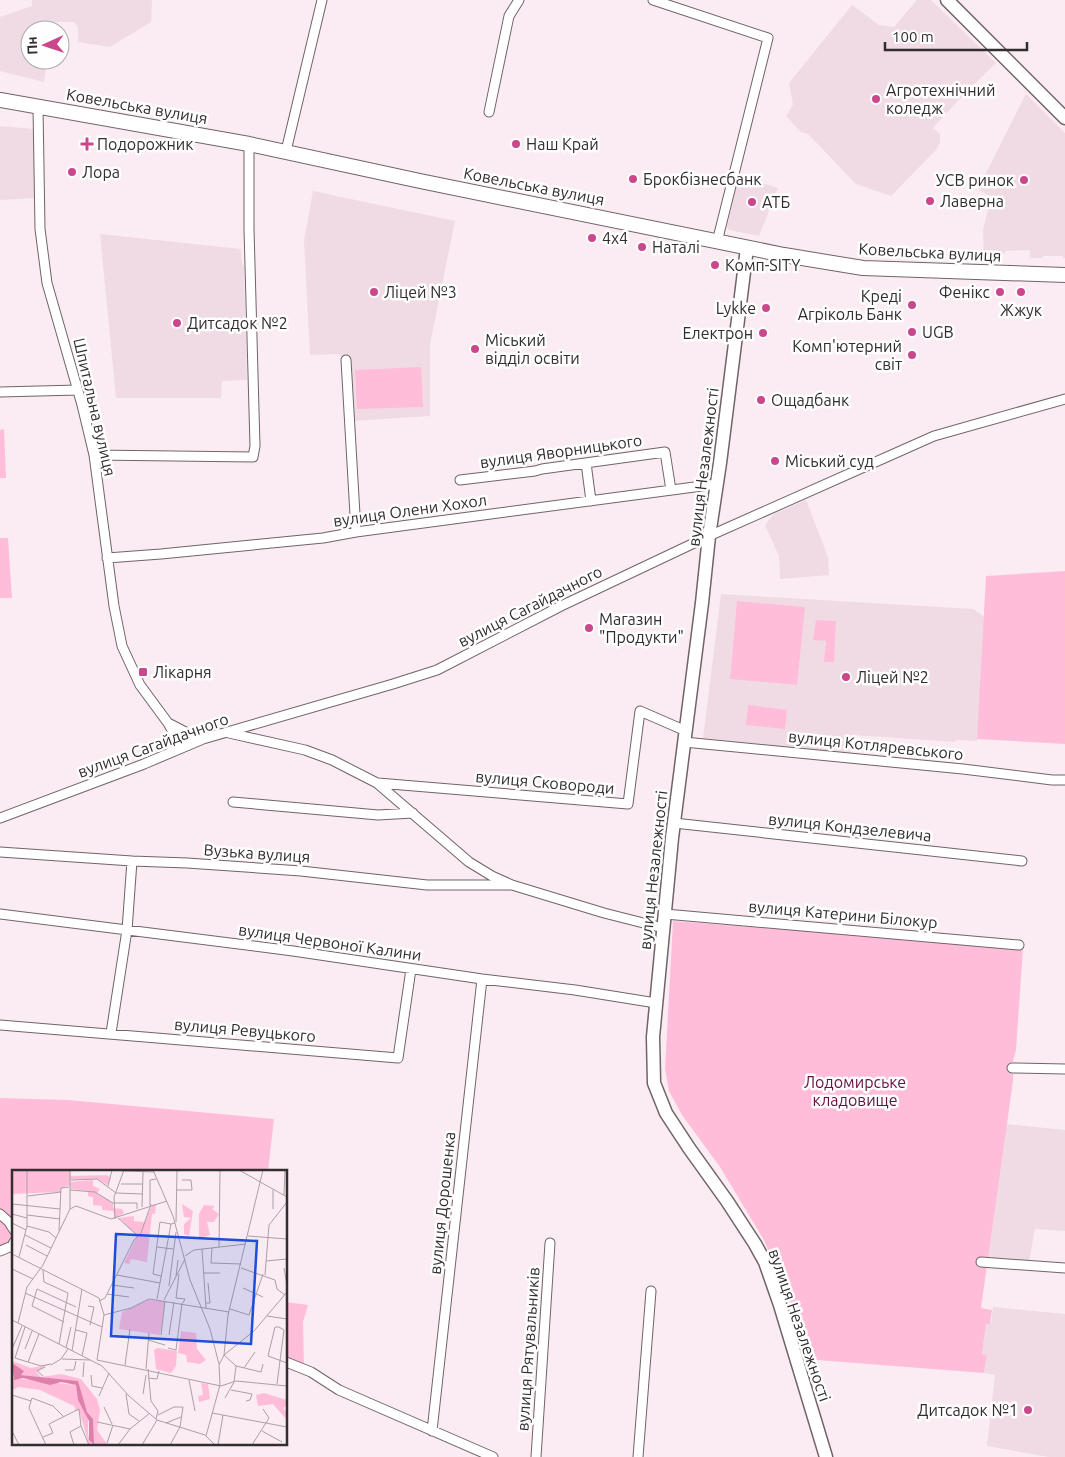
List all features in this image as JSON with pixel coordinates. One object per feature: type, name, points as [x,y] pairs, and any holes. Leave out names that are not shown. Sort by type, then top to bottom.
[{"type":"main road","name":"Ковельська вулиця","points":[[0,100],[286,151],[420,181],[717,242],[863,268],[1065,275]]},
{"type":"street","points":[[286,151],[322,0]]},
{"type":"street","points":[[489,112],[508,16],[519,0]]},
{"type":"street","points":[[653,0],[768,38],[717,242]]},
{"type":"street","points":[[947,0],[1065,118]]},
{"type":"street","name":"Шпитальна вулиця","points":[[38,107],[40,229],[48,283],[94,454],[107,558],[122,646],[140,685],[168,723],[195,737],[203,739]]},
{"type":"street","points":[[94,454],[253,458],[255,446],[249,229],[249,144]]},
{"type":"street","name":"вулиця Незалежності","points":[[747,248],[674,823],[653,1037],[654,1082],[666,1113],[688,1148],[727,1201],[765,1262],[780,1304],[826,1457]]},
{"type":"street","points":[[346,360],[356,532]]},
{"type":"street","points":[[0,392],[78,390]]},
{"type":"street","name":"вулиця Сагайдачного","points":[[0,818],[144,764],[203,739],[437,670],[561,606],[709,536],[934,436],[1065,399]]},
{"type":"street","name":"вулиця Яворницького","points":[[460,480],[665,452],[671,490]]},
{"type":"street","points":[[586,463],[591,501]]},
{"type":"street","name":"вулиця Олени Хохол","points":[[107,558],[323,538],[717,484]]},
{"type":"street","name":"вулиця Сковороди","points":[[377,783],[628,804],[640,712],[685,736]]},
{"type":"street","points":[[168,723],[176,737],[172,752]]},
{"type":"street","points":[[226,733],[305,750],[332,760],[377,783],[469,862],[512,885],[604,913],[663,928]]},
{"type":"street","name":"вулиця Котляревського","points":[[685,736],[1065,780]]},
{"type":"street","points":[[234,802],[378,815],[413,813]]},
{"type":"street","name":"вулиця Кондзелевича","points":[[674,823],[1022,861]]},
{"type":"street","name":"Вузька вулиця","points":[[0,852],[301,872],[427,886],[512,885]]},
{"type":"street","points":[[111,1033],[127,930],[132,861]]},
{"type":"street","name":"вулиця Червоної Калини","points":[[0,914],[293,951],[656,1003]]},
{"type":"street","name":"вулиця Катерини Білокур","points":[[665,914],[1020,945]]},
{"type":"street","name":"вулиця Ревуцького","points":[[0,1025],[398,1058],[411,969]]},
{"type":"street","name":"вулиця Дорошенка","points":[[432,1431],[482,979]]},
{"type":"street","points":[[1012,1068],[1065,1069]]},
{"type":"street","points":[[0,1214],[12,1227]]},
{"type":"street","name":"вулиця Рятувальників","points":[[536,1457],[550,1243]]},
{"type":"street","points":[[0,1252],[12,1246]]},
{"type":"street","points":[[981,1262],[1065,1268]]},
{"type":"street","points":[[638,1457],[651,1291]]},
{"type":"street","points":[[288,1363],[311,1372],[339,1390],[493,1457]]},
{"type":"shaded area","points":[[32,0],[152,0],[151,22],[110,47],[78,42],[78,27],[74,22],[70,22],[70,20],[20,20],[20,70],[46,70],[44,82],[0,71],[0,17],[32,6]]},
{"type":"shaded area","name":"Агротехнічний коледж","points":[[917,0],[931,0],[996,63],[933,128],[940,134],[940,142],[936,150],[891,196],[856,184],[808,134],[801,132],[786,116],[793,105],[789,83],[852,5],[879,25],[894,27]]},
{"type":"shaded area","name":"УСВ ринок","points":[[1026,94],[1065,133],[1065,258],[1063,256],[1043,256],[1043,258],[1030,258],[1030,250],[1005,251],[1005,253],[997,254],[997,256],[984,256],[983,230],[991,197],[978,189]]},
{"type":"shaded area","points":[[0,126],[34,129],[34,198],[0,200]]},
{"type":"shaded area","points":[[739,176],[778,188],[759,236],[729,230],[727,227]]},
{"type":"shaded area","name":"Ліцей №3","points":[[313,191],[455,221],[430,344],[430,416],[352,421],[349,360],[338,354],[310,355],[304,240]]},
{"type":"shaded area","name":"Дитсадок №2","points":[[100,234],[241,249],[242,264],[244,266],[247,380],[222,381],[221,398],[116,398]]},
{"type":"shaded area","points":[[806,500],[828,557],[829,575],[780,579],[779,556],[765,525],[774,514]]},
{"type":"shaded area","name":"Ліцей №2","points":[[721,594],[973,609],[985,619],[977,741],[956,740],[955,742],[852,735],[850,754],[703,738]]},
{"type":"shaded area","points":[[1006,1124],[1065,1130],[1065,1231],[1035,1229],[1029,1261],[988,1258]]},
{"type":"shaded area","name":"Дитсадок №1","points":[[993,1307],[1065,1314],[1065,1457],[1049,1457],[987,1446],[995,1375],[984,1373],[987,1355],[982,1354],[986,1323],[991,1324]]},
{"type":"green space","points":[[421,367],[423,407],[357,409],[355,370]]},
{"type":"green space","points":[[4,429],[6,478],[0,478],[0,430]]},
{"type":"green space","points":[[0,538],[8,538],[12,598],[0,598]]},
{"type":"green space","points":[[1065,571],[1065,744],[977,739],[986,576]]},
{"type":"green space","points":[[737,601],[805,607],[797,685],[730,679]]},
{"type":"green space","points":[[816,620],[836,621],[834,662],[824,662],[826,641],[813,640]]},
{"type":"green space","points":[[748,705],[787,710],[785,729],[746,725]]},
{"type":"green space","name":"Лодомирське кладовище","points":[[673,921],[1023,948],[1013,1081],[981,1308],[992,1310],[990,1324],[986,1324],[982,1354],[987,1355],[984,1373],[804,1359],[790,1302],[764,1240],[720,1167],[682,1115],[669,1091],[665,1069]]},
{"type":"green space","points":[[0,1098],[68,1100],[274,1119],[268,1170],[12,1170],[12,1228],[10,1228],[12,1238],[10,1244],[0,1248]]},
{"type":"green space","points":[[288,1302],[308,1305],[303,1322],[304,1365],[288,1359]]},
{"type":"place","name":"Агротехнічний коледж","points":[[876,99]]},
{"type":"place","name":"Подорожник","points":[[87,144]]},
{"type":"place","name":"Наш Край","points":[[516,144]]},
{"type":"place","name":"Лора","points":[[72,172]]},
{"type":"place","name":"Брокбізнесбанк","points":[[633,179]]},
{"type":"place","name":"УСВ ринок","points":[[1024,180]]},
{"type":"place","name":"Лаверна","points":[[930,201]]},
{"type":"place","name":"АТБ","points":[[752,202]]},
{"type":"place","name":"4x4","points":[[592,238]]},
{"type":"place","name":"Наталі","points":[[642,247]]},
{"type":"place","name":"Комп-SITY","points":[[715,265]]},
{"type":"place","name":"Ліцей №3","points":[[374,292]]},
{"type":"place","name":"Фенікс","points":[[1000,292]]},
{"type":"place","name":"Жжук","points":[[1021,292]]},
{"type":"place","name":"Креді Агріколь Банк","points":[[912,305]]},
{"type":"place","name":"Lykke","points":[[766,308]]},
{"type":"place","name":"Дитсадок №2","points":[[177,323]]},
{"type":"place","name":"UGB","points":[[912,332]]},
{"type":"place","name":"Електрон","points":[[763,333]]},
{"type":"place","name":"Міський відділ освіти","points":[[475,349]]},
{"type":"place","name":"Комп'ютерний світ","points":[[912,355]]},
{"type":"place","name":"Ощадбанк","points":[[761,400]]},
{"type":"place","name":"Міський суд","points":[[775,461]]},
{"type":"place","name":"Магазин \"Продукти\"","points":[[589,628]]},
{"type":"place","name":"Лікарня","points":[[143,672]]},
{"type":"place","name":"Ліцей №2","points":[[846,677]]},
{"type":"place","name":"Дитсадок №1","points":[[1028,1410]]}]
